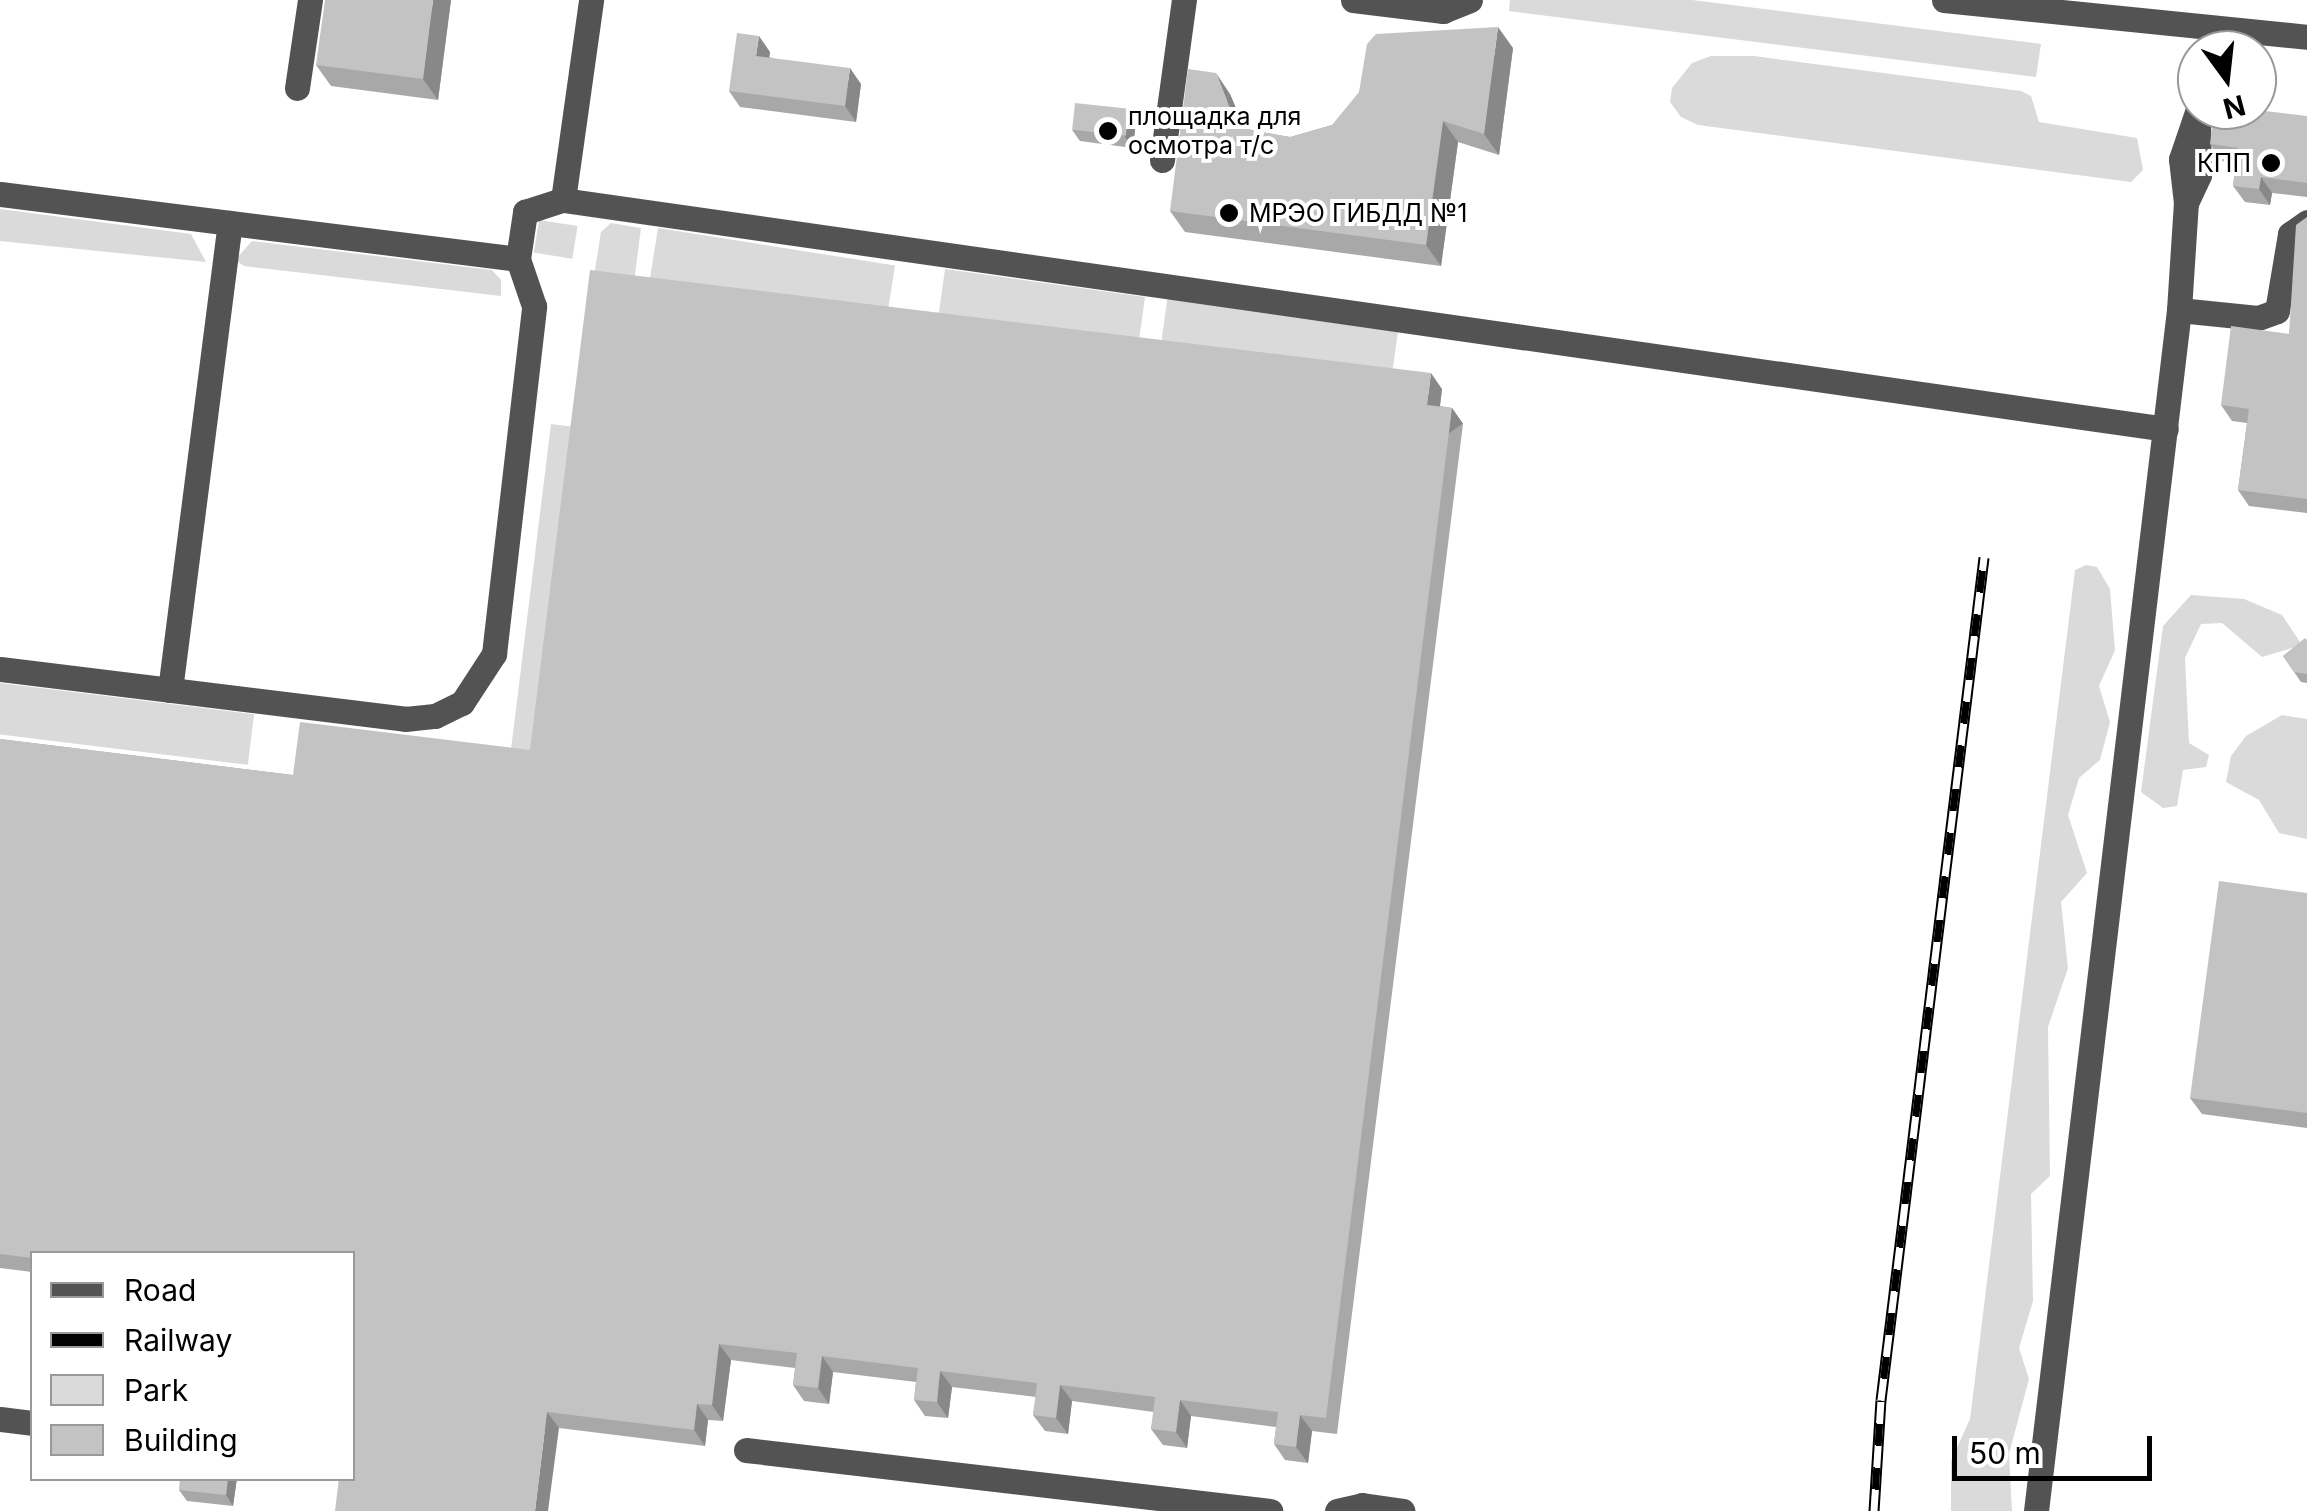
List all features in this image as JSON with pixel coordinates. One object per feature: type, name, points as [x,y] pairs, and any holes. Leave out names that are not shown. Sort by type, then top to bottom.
[{"type":"street","points":[[297,88],[310,0]]},
{"type":"street","points":[[563,200],[591,0]]},
{"type":"street","points":[[1162,160],[1184,0]]},
{"type":"street","points":[[1354,0],[1443,12],[1470,0]]},
{"type":"street","points":[[1944,0],[2177,36]]},
{"type":"street","points":[[2277,39],[2307,38]]},
{"type":"street","points":[[2036,1511],[2166,429],[2186,203],[2200,168],[2198,130]]},
{"type":"street","points":[[0,194],[518,259]]},
{"type":"street","points":[[0,669],[404,718],[435,716],[462,703],[482,681],[494,654],[534,306],[518,259],[525,212],[563,200],[2166,429]]},
{"type":"street","points":[[170,690],[230,222]]},
{"type":"street","points":[[2179,310],[2258,318],[2277,310],[2290,234],[2307,222]]},
{"type":"street","points":[[0,1418],[30,1423]]},
{"type":"street","points":[[746,1450],[1270,1511]]},
{"type":"street","points":[[1337,1511],[1362,1505],[1403,1511]]},
{"type":"green space","points":[[1510,0],[1692,0],[2041,44],[2036,77],[1509,11]]},
{"type":"green space","points":[[1711,56],[1754,56],[2021,91],[2031,96],[2039,122],[2137,138],[2143,170],[2131,182],[1698,125],[1681,117],[1670,102],[1672,88],[1692,63]]},
{"type":"green space","points":[[0,209],[191,234],[206,262],[0,241]]},
{"type":"green space","points":[[539,220],[578,226],[572,259],[534,253]]},
{"type":"green space","points":[[611,223],[641,228],[633,290],[593,282],[601,232]]},
{"type":"green space","points":[[658,228],[895,266],[885,329],[648,291]]},
{"type":"green space","points":[[252,241],[492,270],[501,280],[501,296],[244,266],[235,260]]},
{"type":"green space","points":[[945,269],[1145,297],[1137,356],[937,327]]},
{"type":"green space","points":[[1168,294],[1399,326],[1390,387],[1160,354]]},
{"type":"green space","points":[[551,424],[583,428],[541,766],[509,762]]},
{"type":"green space","points":[[2086,565],[2097,567],[2110,589],[2115,650],[2099,686],[2110,722],[2100,760],[2079,778],[2068,815],[2087,873],[2061,902],[2068,968],[2048,1027],[2050,1176],[2031,1194],[2033,1301],[2019,1348],[2029,1379],[2009,1454],[2012,1511],[1951,1511],[1951,1461],[1970,1419],[2075,570]]},
{"type":"green space","points":[[2191,595],[2244,599],[2282,615],[2302,645],[2262,657],[2222,623],[2201,624],[2185,658],[2189,743],[2209,755],[2206,767],[2183,770],[2177,806],[2163,808],[2141,792],[2163,626]]},
{"type":"green space","points":[[0,683],[254,714],[248,765],[0,734]]},
{"type":"green space","points":[[2282,715],[2307,719],[2307,839],[2279,833],[2259,800],[2226,782],[2231,756],[2246,736]]},
{"type":"building","points":[[325,0],[433,0],[423,79],[316,65]]},
{"type":"building","points":[[1498,27],[1484,134],[1443,121],[1426,245],[1170,211],[1188,69],[1216,73],[1229,106],[1251,130],[1290,137],[1332,125],[1359,92],[1367,44],[1376,34]]},
{"type":"building","points":[[737,33],[759,36],[756,56],[850,68],[845,106],[729,91]]},
{"type":"building","points":[[1075,103],[1129,109],[1126,135],[1072,130]]},
{"type":"building","name":"КПП","points":[[2277,112],[2307,116],[2307,183],[2261,177],[2259,189],[2233,186],[2238,148],[2210,144],[2212,130],[2277,130]]},
{"type":"building","points":[[2307,217],[2307,499],[2238,490],[2249,409],[2221,405],[2231,326],[2289,334],[2296,225]]},
{"type":"building","points":[[590,270],[1431,373],[1427,405],[1452,408],[1326,1418],[1300,1415],[1296,1447],[1274,1444],[1278,1412],[1180,1400],[1176,1432],[1151,1429],[1155,1397],[1060,1385],[1056,1418],[1033,1415],[1037,1383],[940,1371],[937,1402],[914,1400],[918,1368],[822,1356],[818,1388],[793,1385],[797,1353],[719,1344],[712,1405],[697,1404],[694,1430],[547,1412],[535,1511],[335,1511],[339,1481],[355,1481],[355,1251],[30,1251],[30,1258],[0,1254],[0,739],[293,775],[300,722],[530,750]]},
{"type":"building","points":[[2305,638],[2307,674],[2294,672],[2283,656]]},
{"type":"building","points":[[2219,881],[2307,893],[2307,1113],[2190,1098]]},
{"type":"building","points":[[180,1481],[228,1481],[226,1495],[179,1490]]},
{"type":"railway","points":[[1874,1511],[1881,1400],[1984,557]]},
{"type":"place","name":"площадка для осмотра т/с","points":[[1108,131]]},
{"type":"place","name":"КПП","points":[[2271,163]]},
{"type":"place","name":"МРЭО ГИБДД №1","points":[[1229,213]]}]
